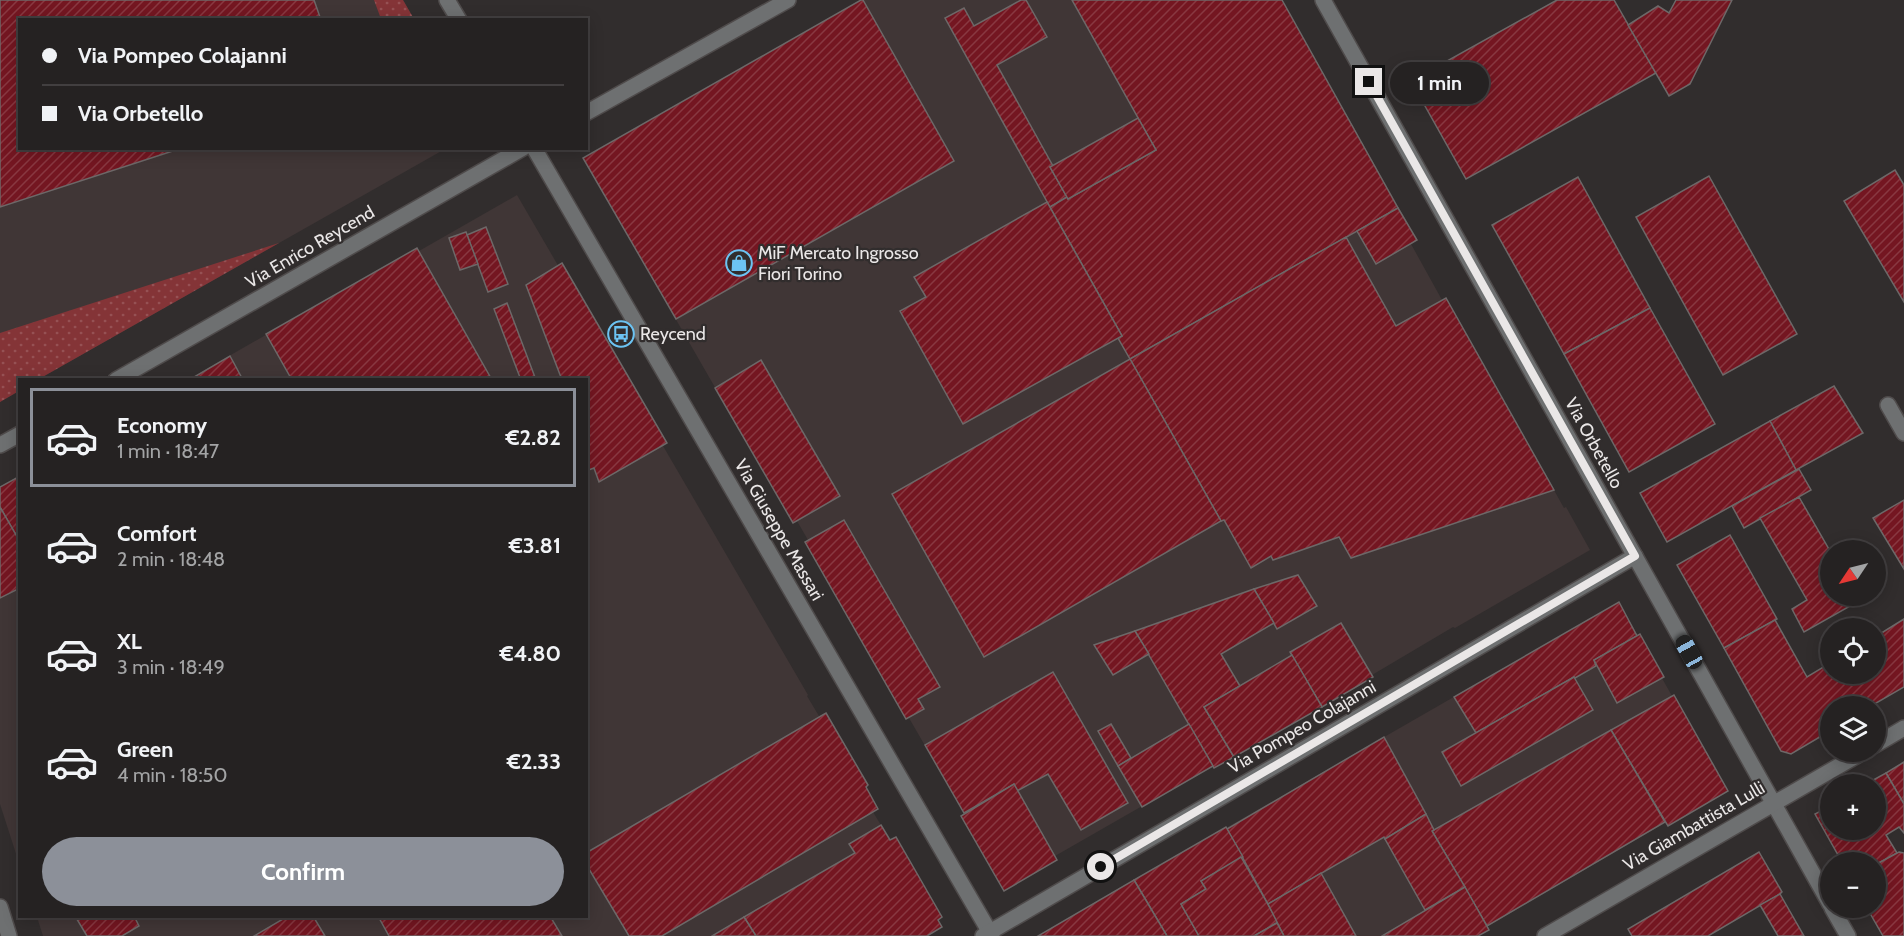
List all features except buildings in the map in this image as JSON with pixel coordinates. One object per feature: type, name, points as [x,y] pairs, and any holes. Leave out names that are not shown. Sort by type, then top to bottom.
[{"type":"street","points":[[447,0],[458,18]]},
{"type":"street","points":[[588,112],[788,0]]},
{"type":"street","name":"Via Orbetello","points":[[1323,0],[1820,886]]},
{"type":"street","name":"Via Enrico Reycend","points":[[120,378],[519,150]]},
{"type":"street","name":"Via Giuseppe Massari","points":[[535,150],[988,935]]},
{"type":"street","points":[[1888,405],[1904,432]]},
{"type":"street","points":[[0,446],[18,435]]},
{"type":"street","name":"Via Pompeo Colajanni","points":[[988,935],[1635,556]]},
{"type":"street","points":[[1886,739],[1904,728]]},
{"type":"street","name":"Via Giambattista Lulli","points":[[1545,936],[1845,762]]},
{"type":"street","points":[[0,907],[9,936]]},
{"type":"street","name":"Via Orbetello","points":[[1838,918],[1848,936]]},
{"type":"shaded area","points":[[0,0],[403,0],[413,18],[18,18],[18,150],[443,150],[41,378],[18,378],[18,392],[0,402]]},
{"type":"shaded area","points":[[374,0],[403,0],[413,18],[381,18]]},
{"type":"shaded area","points":[[861,0],[1282,0],[1417,240],[1411,244],[1442,300],[1446,298],[1590,550],[1455,628],[1453,627],[1322,707],[1214,768],[1212,766],[1055,856],[1057,860],[1004,891],[961,816],[964,813],[909,718],[906,719],[805,542],[808,540],[797,521],[793,523],[583,158]]},
{"type":"shaded area","points":[[517,195],[807,696],[819,716],[826,713],[868,785],[866,787],[878,809],[873,812],[890,840],[896,837],[942,917],[927,936],[43,936],[37,918],[588,918],[588,378],[191,378],[417,248],[419,251]]},
{"type":"shaded area","points":[[279,243],[41,378],[18,378],[18,392],[0,402],[0,333]]},
{"type":"shaded area","points":[[18,477],[18,860],[0,804],[0,487]]},
{"type":"shaded area","points":[[1619,602],[1728,791],[1668,826],[1665,823],[1488,926],[1489,930],[1478,936],[1038,936]]},
{"type":"place","name":"MiF Mercato Ingrosso Fiori Torino","points":[[739,263]]},
{"type":"place","name":"Reycend","points":[[621,334]]},
{"type":"route","points":[[1101,867],[1635,556],[1369,82]]}]
